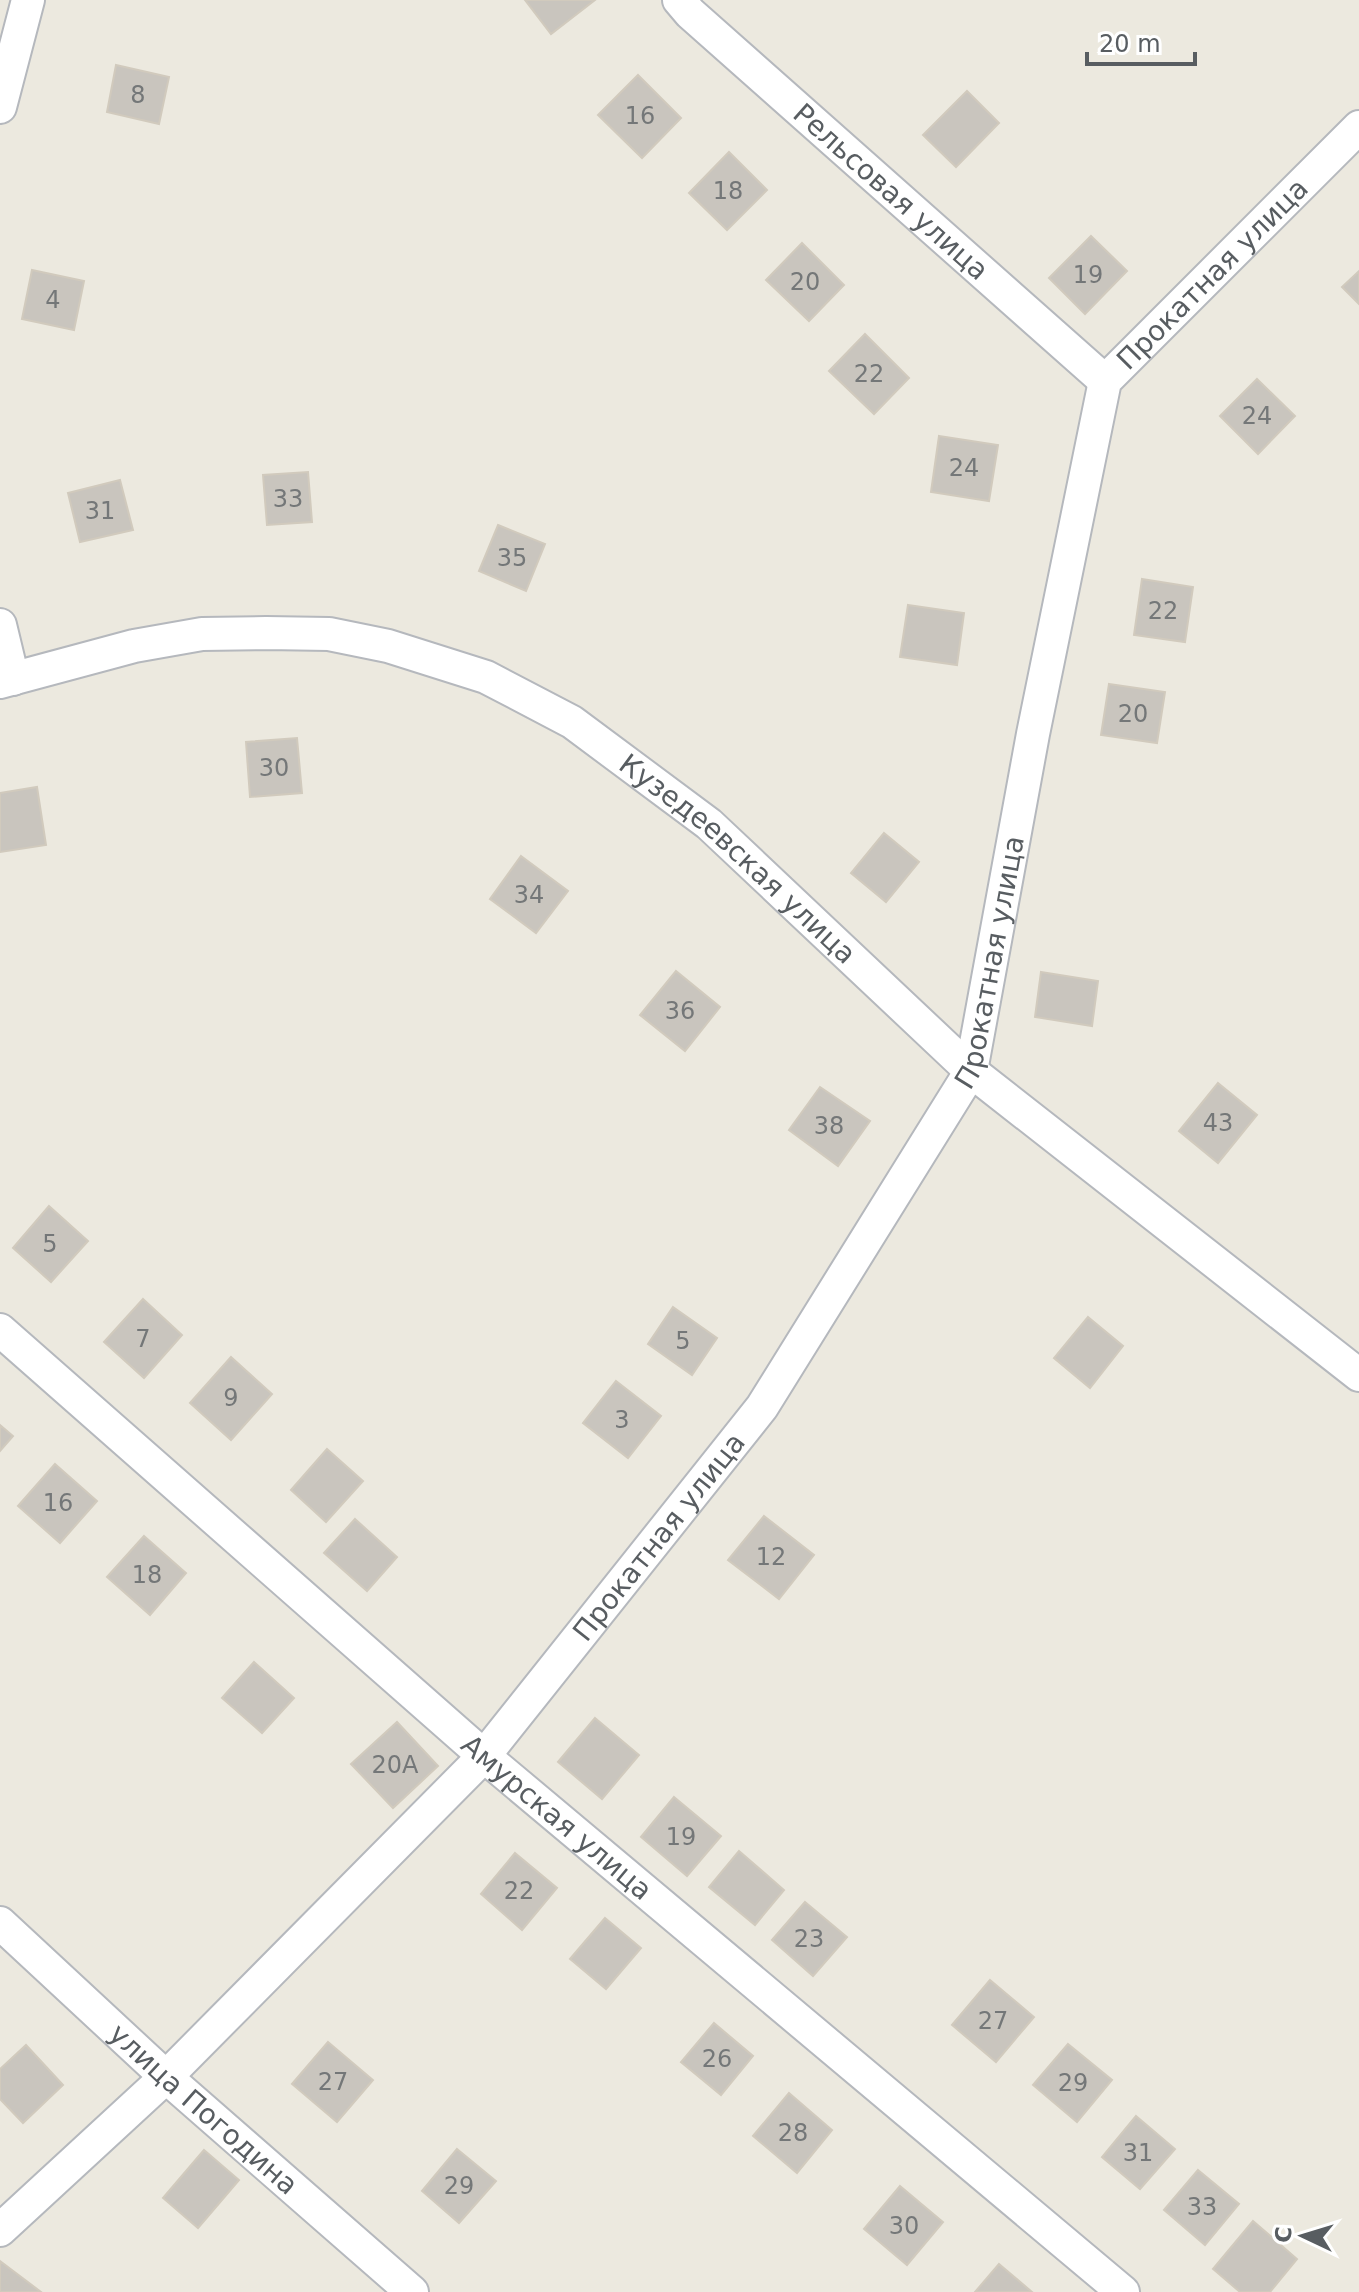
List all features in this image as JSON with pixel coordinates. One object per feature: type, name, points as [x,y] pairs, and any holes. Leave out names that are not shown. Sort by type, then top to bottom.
[{"type":"street","points":[[0,107],[28,0]]},
{"type":"street","name":"Рельсовая улица","points":[[679,0],[1105,381]]},
{"type":"street","name":"Прокатная улица","points":[[0,2230],[166,2077],[484,1756],[762,1407],[971,1071],[1033,734],[1105,381],[1359,127]]},
{"type":"street","points":[[0,625],[7,681]]},
{"type":"street","name":"Кузедеевская улица","points":[[7,681],[134,646],[202,634],[266,633],[329,634],[373,643],[486,677],[572,722],[709,824],[971,1071],[1359,1375]]},
{"type":"street","name":"Амурская улица","points":[[0,1330],[484,1756],[1123,2292]]},
{"type":"street","name":"улица Погодина","points":[[0,1923],[166,2077],[412,2292]]},
{"type":"building","points":[[525,0],[595,0],[551,34]]},
{"type":"building","points":[[116,65],[169,77],[159,124],[107,112]]},
{"type":"building","points":[[638,75],[681,118],[642,158],[598,115]]},
{"type":"building","points":[[967,91],[999,123],[956,167],[923,135]]},
{"type":"building","points":[[729,152],[767,190],[727,230],[689,193]]},
{"type":"building","points":[[1091,236],[1127,271],[1085,314],[1049,278]]},
{"type":"building","points":[[802,243],[844,285],[809,321],[766,280]]},
{"type":"building","points":[[32,270],[84,281],[74,330],[22,319]]},
{"type":"building","points":[[1359,271],[1359,304],[1342,287]]},
{"type":"building","points":[[865,334],[909,378],[874,414],[829,371]]},
{"type":"building","points":[[1257,379],[1295,416],[1258,454],[1220,416]]},
{"type":"building","points":[[939,436],[998,445],[989,501],[931,492]]},
{"type":"building","points":[[308,472],[312,522],[267,525],[263,475]]},
{"type":"building","points":[[120,480],[133,530],[80,542],[68,493]]},
{"type":"building","points":[[498,525],[545,544],[526,591],[479,571]]},
{"type":"building","points":[[1142,579],[1193,587],[1185,642],[1134,635]]},
{"type":"building","points":[[908,605],[964,613],[957,665],[900,657]]},
{"type":"building","points":[[1109,684],[1165,692],[1157,743],[1101,735]]},
{"type":"building","points":[[297,738],[302,793],[250,797],[246,742]]},
{"type":"building","points":[[37,787],[46,845],[0,852],[0,793]]},
{"type":"building","points":[[884,833],[919,862],[886,902],[851,873]]},
{"type":"building","points":[[521,856],[568,891],[536,933],[490,899]]},
{"type":"building","points":[[676,971],[720,1007],[685,1051],[640,1015]]},
{"type":"building","points":[[1041,972],[1098,981],[1092,1026],[1035,1017]]},
{"type":"building","points":[[1218,1083],[1257,1115],[1218,1163],[1179,1131]]},
{"type":"building","points":[[820,1087],[870,1121],[838,1166],[789,1130]]},
{"type":"building","points":[[49,1206],[88,1241],[51,1282],[13,1248]]},
{"type":"building","points":[[143,1299],[182,1335],[144,1378],[104,1342]]},
{"type":"building","points":[[673,1307],[717,1338],[692,1375],[648,1344]]},
{"type":"building","points":[[1088,1317],[1123,1346],[1090,1388],[1054,1358]]},
{"type":"building","points":[[231,1357],[272,1394],[231,1440],[190,1403]]},
{"type":"building","points":[[616,1381],[661,1416],[628,1458],[583,1423]]},
{"type":"building","points":[[0,1425],[13,1436],[0,1451]]},
{"type":"building","points":[[327,1449],[363,1481],[326,1522],[291,1490]]},
{"type":"building","points":[[55,1464],[97,1501],[60,1543],[18,1506]]},
{"type":"building","points":[[764,1516],[814,1555],[779,1599],[728,1560]]},
{"type":"building","points":[[355,1519],[397,1557],[367,1591],[324,1553]]},
{"type":"building","points":[[144,1536],[186,1573],[150,1615],[107,1577]]},
{"type":"building","points":[[254,1662],[294,1698],[262,1733],[222,1698]]},
{"type":"building","points":[[595,1718],[639,1755],[602,1799],[558,1762]]},
{"type":"building","points":[[397,1722],[438,1766],[393,1808],[351,1764]]},
{"type":"building","points":[[674,1797],[721,1836],[687,1876],[641,1837]]},
{"type":"building","points":[[739,1851],[784,1890],[755,1925],[709,1887]]},
{"type":"building","points":[[515,1853],[557,1888],[522,1930],[481,1894]]},
{"type":"building","points":[[805,1902],[847,1937],[813,1976],[772,1940]]},
{"type":"building","points":[[605,1918],[641,1948],[606,1989],[570,1959]]},
{"type":"building","points":[[990,1980],[1034,2017],[996,2062],[952,2025]]},
{"type":"building","points":[[714,2023],[753,2056],[721,2095],[681,2062]]},
{"type":"building","points":[[328,2042],[373,2080],[337,2122],[292,2084]]},
{"type":"building","points":[[1068,2044],[1112,2080],[1077,2122],[1033,2085]]},
{"type":"building","points":[[26,2045],[63,2085],[23,2123],[0,2099],[0,2069]]},
{"type":"building","points":[[789,2093],[832,2130],[797,2173],[753,2136]]},
{"type":"building","points":[[1136,2116],[1175,2149],[1140,2189],[1102,2157]]},
{"type":"building","points":[[457,2149],[496,2181],[459,2223],[422,2191]]},
{"type":"building","points":[[204,2150],[239,2180],[198,2228],[163,2198]]},
{"type":"building","points":[[1198,2170],[1239,2204],[1205,2245],[1164,2210]]},
{"type":"building","points":[[900,2186],[943,2222],[907,2265],[864,2229]]},
{"type":"building","points":[[1253,2221],[1297,2259],[1270,2292],[1240,2292],[1213,2269]]},
{"type":"building","points":[[0,2261],[41,2292],[0,2292]]},
{"type":"building","points":[[999,2264],[1032,2292],[975,2292]]}]
